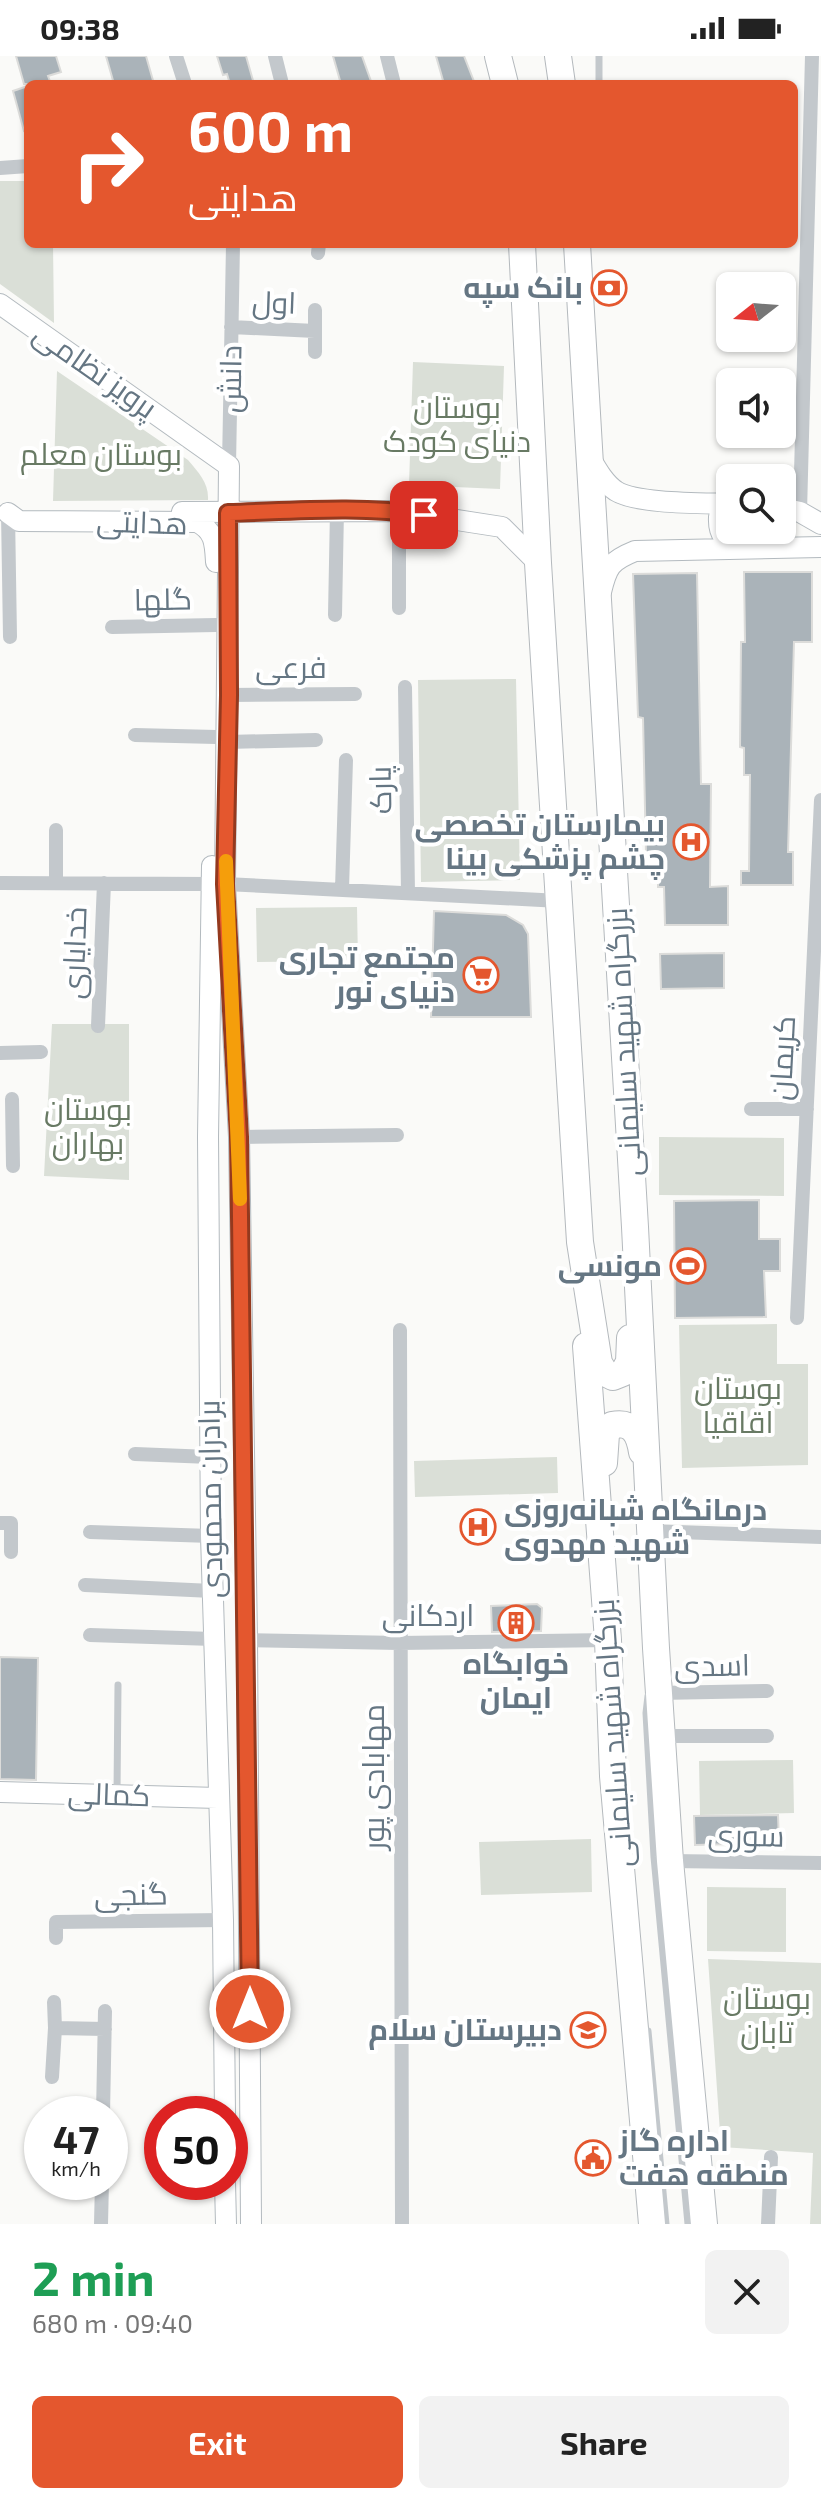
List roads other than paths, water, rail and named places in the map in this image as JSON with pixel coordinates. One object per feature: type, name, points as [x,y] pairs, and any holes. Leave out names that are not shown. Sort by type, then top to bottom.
[{"type":"highway","points":[[558,56],[561,80]]},
{"type":"highway","points":[[571,80],[572,56]]},
{"type":"highway","points":[[522,248],[538,563],[580,1242],[599,1363],[605,1373],[613,1377],[623,1373],[629,1362],[635,1227]]},
{"type":"highway","name":"بزرگراه شهید سلیمانی","points":[[577,248],[635,1227],[656,1648],[670,1861],[704,2224]]},
{"type":"highway","name":"بزرگراه شهید سلیمانی","points":[[580,1242],[608,1640],[613,1776],[652,2224]]},
{"type":"highway","points":[[598,1531],[606,1434],[612,1425],[624,1423],[633,1427],[641,1441],[649,1531]]},
{"type":"main road","name":"پرویز نظامی","points":[[0,304],[229,466]]},
{"type":"main road","points":[[588,456],[604,480],[618,492],[649,500],[716,505]]},
{"type":"main road","name":"دانش","points":[[228,513],[229,466]]},
{"type":"main road","name":"هدایتی","points":[[4,513],[21,509],[228,513],[399,511],[502,527],[538,563]]},
{"type":"main road","points":[[796,512],[821,524]]},
{"type":"main road","name":"هدایتی","points":[[4,513],[19,521],[197,522],[206,527],[215,540],[222,740],[218,884]]},
{"type":"main road","points":[[222,740],[229,695],[228,513]]},
{"type":"main road","points":[[733,544],[744,549]]},
{"type":"main road","points":[[597,608],[606,572],[617,558],[635,551],[821,547]]},
{"type":"main road","name":"برادران محمودی","points":[[218,884],[239,1137],[247,1640],[251,2224]]},
{"type":"main road","name":"برادران محمودی","points":[[218,884],[208,1137],[211,1536],[223,1920],[225,2096]]},
{"type":"main road","points":[[213,1639],[247,1640]]},
{"type":"main road","name":"کمالی","points":[[0,1792],[218,1798]]},
{"type":"main road","points":[[179,1798],[203,1814],[212,1828],[220,1853]]},
{"type":"main road","points":[[225,2200],[226,2224]]},
{"type":"street","points":[[176,56],[184,80]]},
{"type":"street","points":[[275,56],[281,80]]},
{"type":"street","points":[[387,56],[393,80]]},
{"type":"street","points":[[793,464],[812,56]]},
{"type":"street","points":[[0,168],[24,166]]},
{"type":"street","name":"دانش","points":[[229,466],[233,248]]},
{"type":"street","points":[[315,310],[315,352]]},
{"type":"street","name":"اول","points":[[231,327],[315,331]]},
{"type":"street","points":[[335,615],[337,510]]},
{"type":"street","points":[[399,511],[399,608]]},
{"type":"street","points":[[4,513],[10,637]]},
{"type":"street","name":"گلها","points":[[112,627],[216,625]]},
{"type":"street","name":"پارک","points":[[405,687],[408,893]]},
{"type":"street","name":"فرعی","points":[[229,695],[355,694]]},
{"type":"street","points":[[135,735],[222,740],[316,740]]},
{"type":"street","points":[[342,889],[346,760]]},
{"type":"street","name":"کریمان","points":[[797,1318],[821,800]]},
{"type":"street","points":[[56,830],[56,883]]},
{"type":"street","points":[[0,883],[218,884],[560,901]]},
{"type":"street","name":"خدایاری","points":[[98,1026],[104,883]]},
{"type":"street","points":[[0,1053],[41,1052]]},
{"type":"street","points":[[12,1099],[7,1131],[13,1166]]},
{"type":"street","points":[[751,1109],[807,1109]]},
{"type":"street","points":[[239,1137],[397,1135]]},
{"type":"street","name":"مهابادی پور","points":[[400,1330],[402,2224]]},
{"type":"street","points":[[135,1454],[210,1457]]},
{"type":"street","points":[[7,1518],[11,1552]]},
{"type":"street","points":[[649,1531],[821,1537]]},
{"type":"street","points":[[90,1532],[211,1536]]},
{"type":"street","points":[[85,1585],[212,1591]]},
{"type":"street","points":[[90,1635],[213,1639]]},
{"type":"street","name":"اردکانی","points":[[247,1640],[399,1643],[608,1640]]},
{"type":"street","name":"اسدی","points":[[659,1693],[767,1691]]},
{"type":"street","points":[[663,1736],[767,1736]]},
{"type":"street","name":"سوری","points":[[670,1861],[821,1863]]},
{"type":"street","name":"گنجی","points":[[56,1938],[56,1922],[223,1920]]},
{"type":"street","points":[[52,2077],[54,2002]]},
{"type":"street","points":[[103,2096],[105,2011]]},
{"type":"street","points":[[55,2028],[105,2029]]},
{"type":"street","points":[[768,2224],[771,2157]]},
{"type":"street","points":[[101,2224],[102,2200]]},
{"type":"lane","points":[[599,56],[599,80]]},
{"type":"lane","points":[[656,1648],[646,1713],[653,1843],[688,2224]]},
{"type":"lane","points":[[117,1795],[118,1685]]},
{"type":"lane","points":[[613,1776],[626,1818]]},
{"type":"lane","points":[[647,2020],[666,2224]]},
{"type":"place","name":"بانک سپه","points":[[609,288]]},
{"type":"place","name":"بیمارستان تخصصی چشم پزشکی بینا","points":[[691,842]]},
{"type":"place","name":"مجتمع تجاری دنیای نور","points":[[481,975]]},
{"type":"place","name":"مونسی","points":[[688,1266]]},
{"type":"place","name":"درمانگاه شبانه‌روزی شهید مهدوی","points":[[478,1527]]},
{"type":"place","name":"خوابگاه ایمان","points":[[516,1623]]},
{"type":"place","name":"دبیرستان سلام","points":[[588,2030]]},
{"type":"place","name":"اداره گاز منطقه هفت","points":[[593,2158]]},
{"type":"park label","name":"بوستان دنیای کودک","points":[[457,425]]},
{"type":"park label","name":"بوستان معلم","points":[[101,455]]},
{"type":"park label","name":"بوستان بهاران","points":[[88,1127]]},
{"type":"park label","name":"بوستان اقاقیا","points":[[738,1406]]},
{"type":"park label","name":"بوستان تابان","points":[[767,2016]]}]
